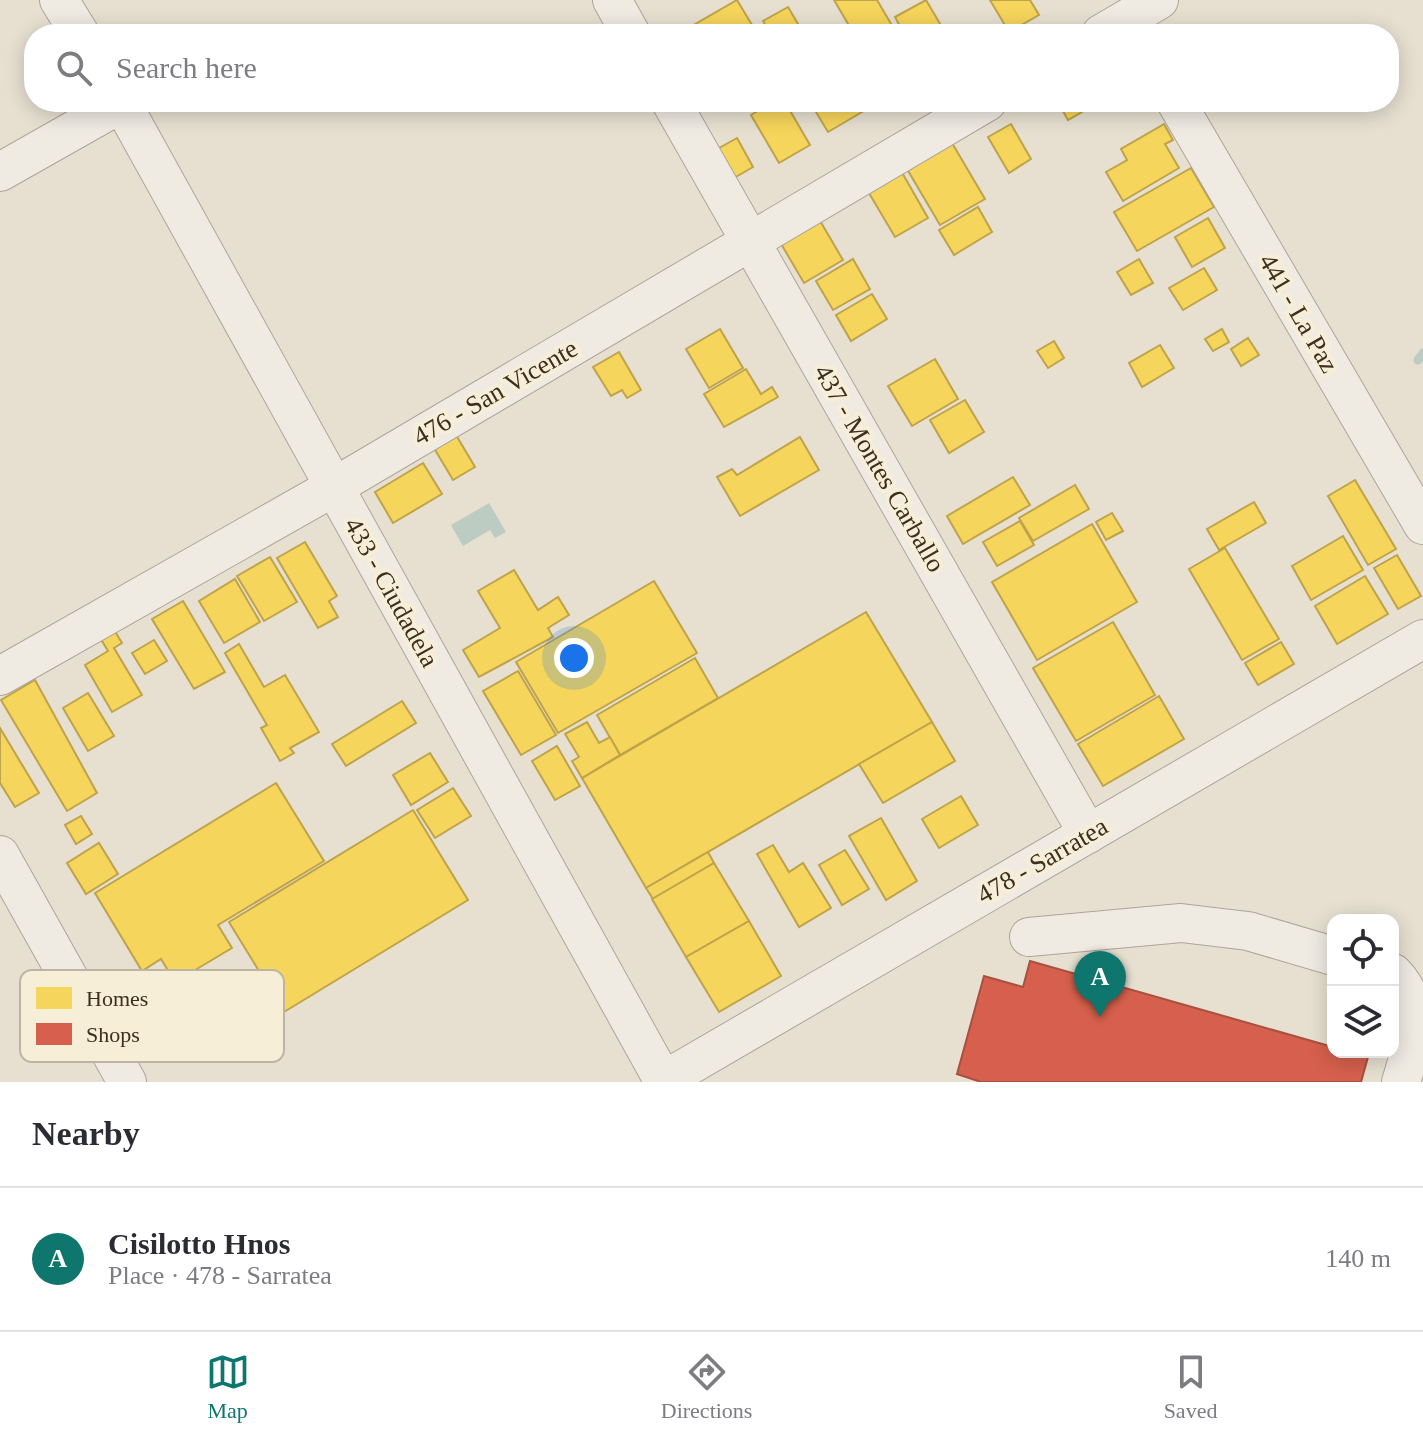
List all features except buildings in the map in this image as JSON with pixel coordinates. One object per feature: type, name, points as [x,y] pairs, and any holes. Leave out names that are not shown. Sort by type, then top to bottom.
[{"type":"street","points":[[59,0],[74,24]]},
{"type":"street","points":[[612,0],[625,24]]},
{"type":"street","points":[[0,172],[104,112]]},
{"type":"street","name":"433 - Ciudadela","points":[[127,112],[663,1082]]},
{"type":"street","name":"437 - Montes Carballo","points":[[677,112],[1088,834]]},
{"type":"street","name":"476 - San Vicente","points":[[0,676],[334,487],[970,112]]},
{"type":"street","name":"441 - La Paz","points":[[1182,112],[1423,525]]},
{"type":"street","name":"478 - Sarratea","points":[[663,1082],[1423,639]]},
{"type":"street","points":[[0,855],[64,970]]},
{"type":"street","points":[[1029,937],[1181,923],[1221,926],[1327,954]]},
{"type":"street","points":[[1399,977],[1411,986],[1420,1008],[1417,1031],[1401,1082]]},
{"type":"street","points":[[116,1062],[127,1082]]},
{"type":"shaded area","points":[[489,503],[506,532],[495,538],[490,530],[463,546],[451,525]]},
{"type":"waterway","points":[[1418,360],[1423,353]]},
{"type":"place","name":"Cisilotto Hnos","points":[[1100,1017]]}]
